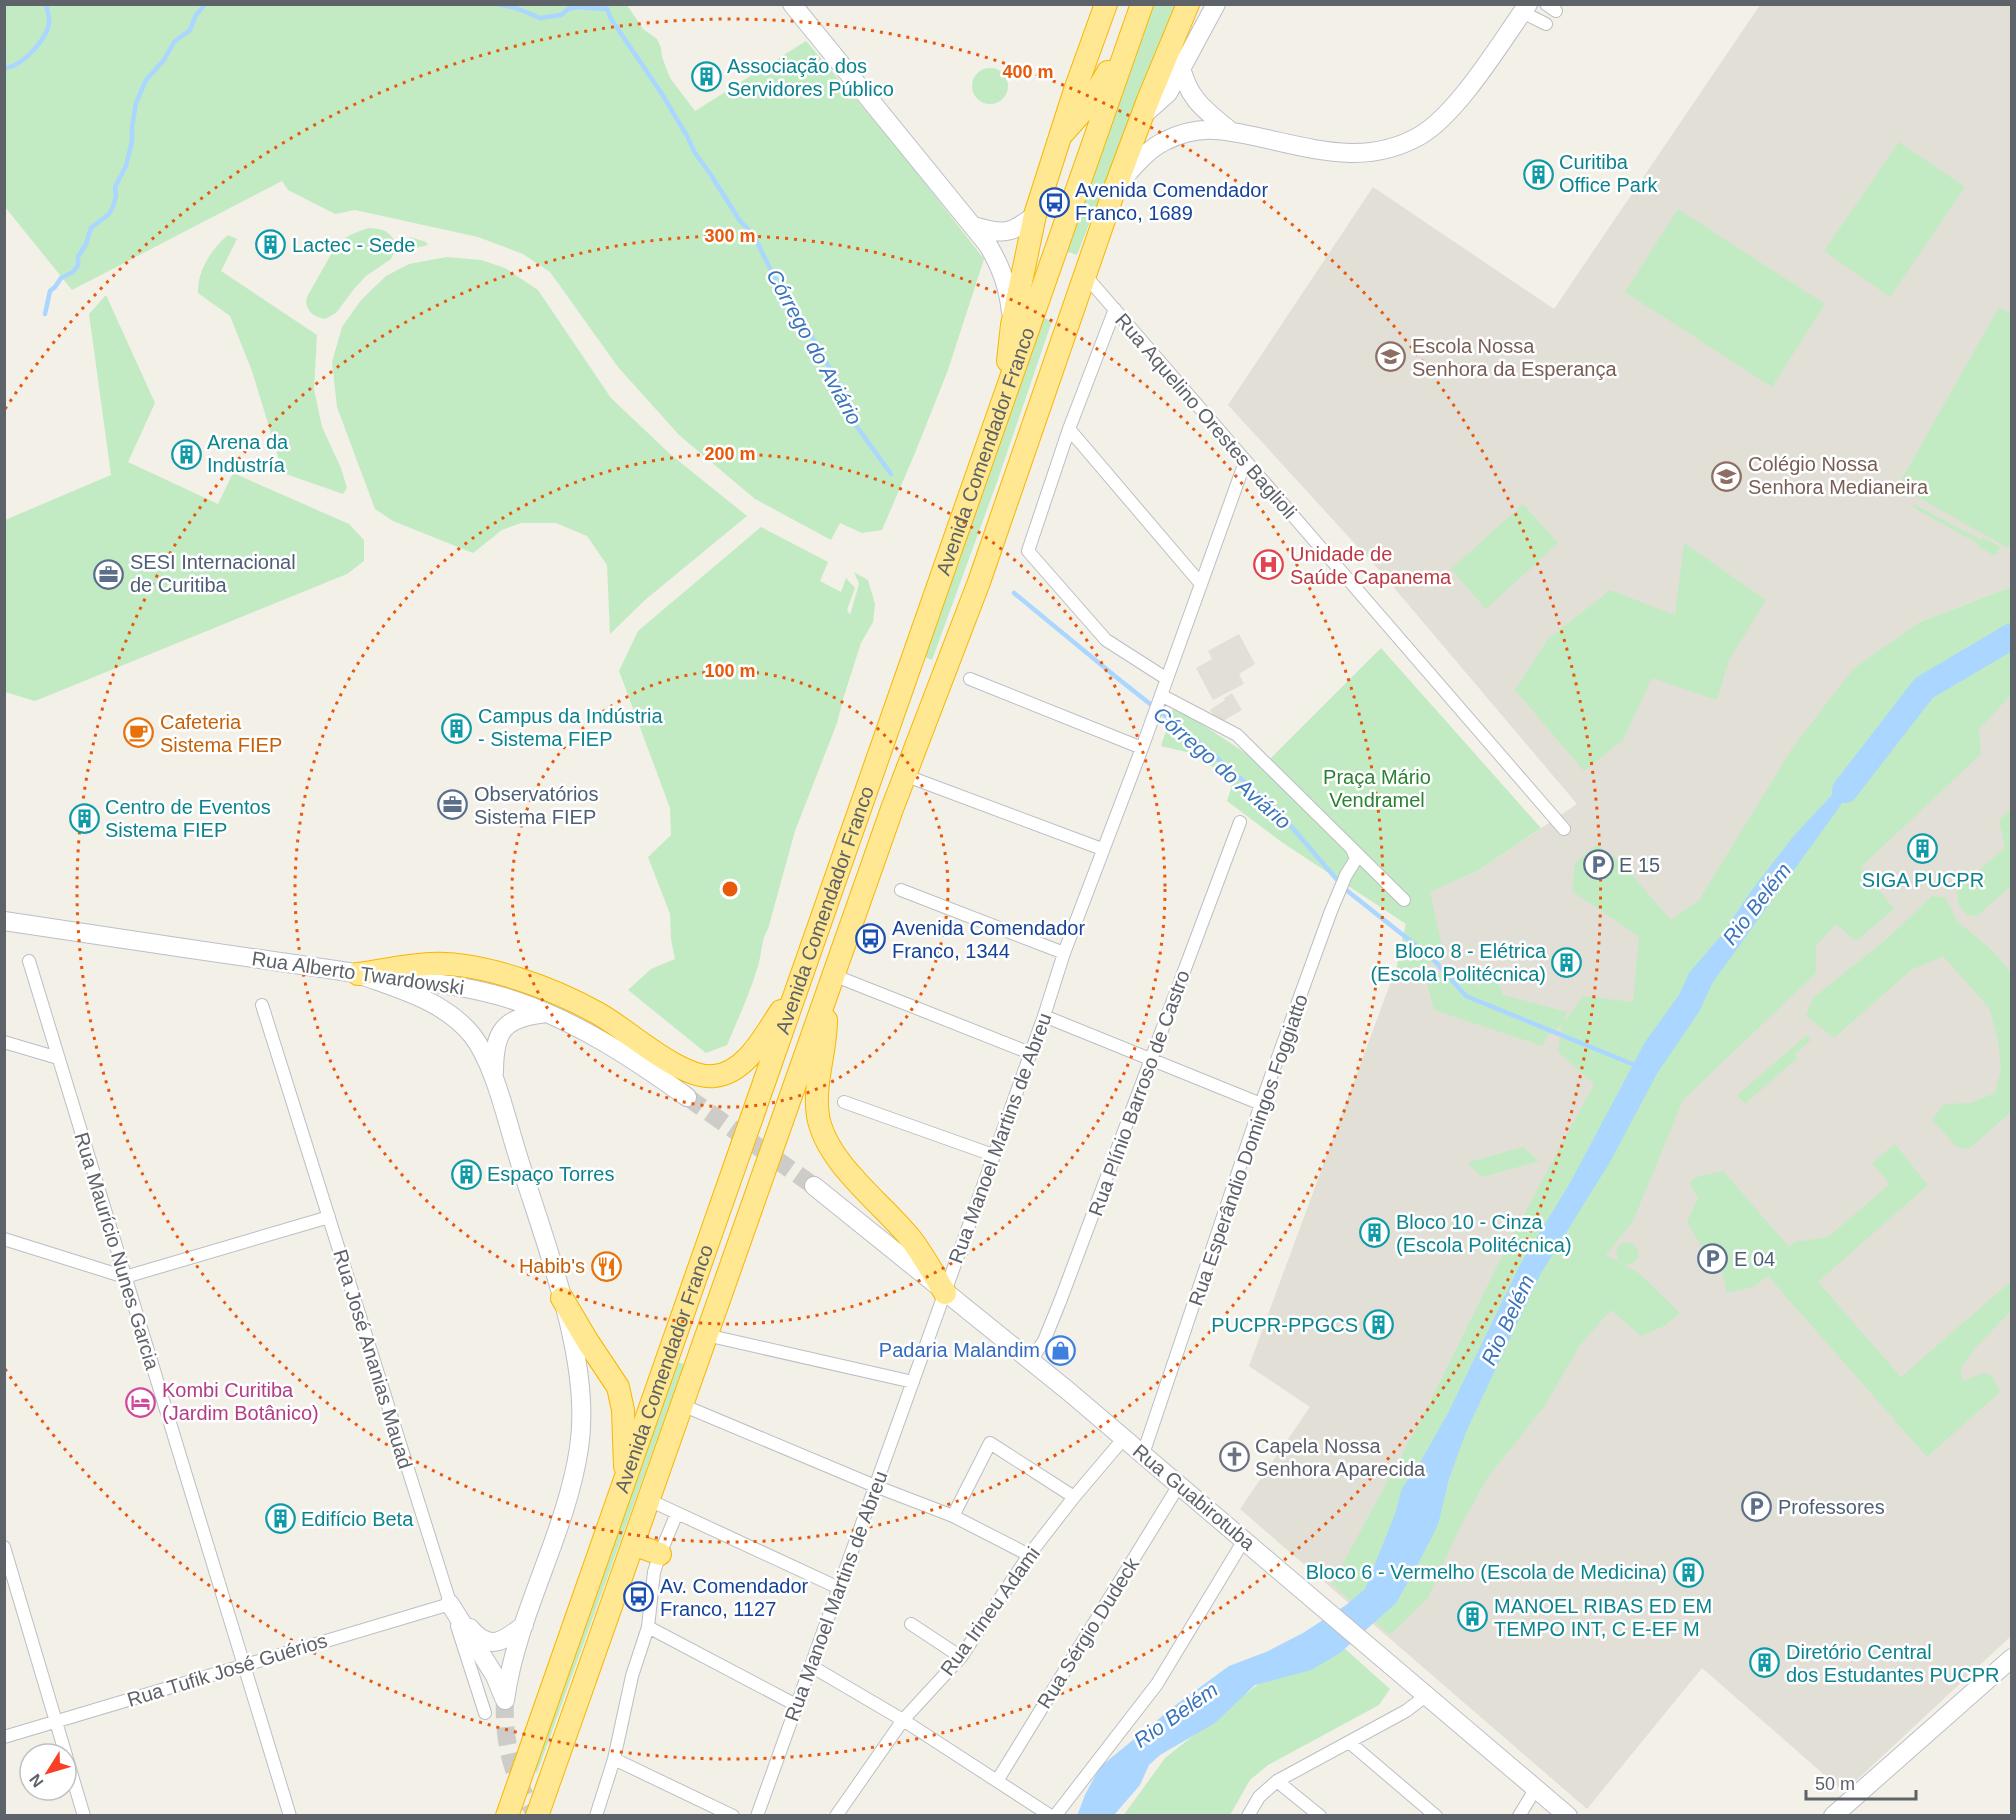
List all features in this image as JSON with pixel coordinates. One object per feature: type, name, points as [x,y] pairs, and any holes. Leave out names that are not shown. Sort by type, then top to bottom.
[{"type":"highway","points":[[1002,404],[1012,326],[1035,215],[1075,90],[1106,4]]},
{"type":"highway","name":"Avenida Comendador Franco","points":[[537,1815],[904,775],[976,592],[1084,274],[1141,117],[1188,4]]},
{"type":"highway","points":[[1063,133],[1089,104],[1140,11]]},
{"type":"highway","name":"Avenida Comendador Franco","points":[[507,1815],[1140,11]]},
{"type":"highway","points":[[358,974],[431,964],[459,965],[517,979],[547,989],[600,1014],[685,1070],[714,1076],[740,1065],[752,1052],[797,988]]},
{"type":"highway","points":[[830,986],[826,1037],[818,1081],[818,1116],[822,1131],[841,1161],[910,1238],[945,1293]]},
{"type":"highway","points":[[562,1298],[618,1387],[623,1410],[625,1479]]},
{"type":"highway","points":[[633,1544],[660,1554]]},
{"type":"main road","points":[[792,4],[988,245],[1003,272],[1009,294],[1012,326]]},
{"type":"main road","name":"Avenida Comendador Franco","points":[[1141,117],[1168,93],[1216,4]]},
{"type":"main road","points":[[1115,188],[1144,157],[1164,141],[1180,134],[1201,130],[1228,129],[1335,153],[1363,154],[1387,151],[1431,128],[1458,101],[1525,8]]},
{"type":"main road","points":[[1176,33],[1182,70],[1189,92],[1204,110],[1228,129]]},
{"type":"main road","points":[[974,226],[992,232],[1006,233],[1018,228],[1035,215]]},
{"type":"main road","name":"Rua Alberto Twardowski","points":[[4,921],[358,974],[465,987],[492,993],[548,1013],[602,1041],[687,1096]]},
{"type":"main road","points":[[358,974],[430,1001],[445,1010],[473,1037],[494,1082],[562,1298],[575,1353],[581,1416],[579,1448],[568,1496],[510,1670],[505,1700],[495,1676],[450,1604]]},
{"type":"main road","points":[[494,1082],[496,1043],[501,1031],[514,1020],[529,1015],[548,1013]]},
{"type":"main road","name":"Rua Guabirotuba","points":[[814,1186],[1031,1360],[1568,1815]]},
{"type":"main road","points":[[450,1604],[474,1633],[490,1643],[502,1641],[524,1625]]},
{"type":"main road","points":[[1833,1815],[2012,1659]]},
{"type":"street","points":[[1525,8],[1545,24]]},
{"type":"street","name":"Rua Aquelino Orestes Baglioli","points":[[1084,274],[1564,829]]},
{"type":"street","points":[[1114,309],[1069,429],[1028,552],[1106,640],[1167,679]]},
{"type":"street","points":[[1069,429],[1201,584]]},
{"type":"street","name":"Rua Manoel Martins de Abreu","points":[[757,1815],[1102,849],[1144,742],[1245,462]]},
{"type":"street","points":[[970,679],[1144,742]]},
{"type":"street","points":[[1160,698],[1237,735],[1404,900]]},
{"type":"street","points":[[904,775],[1102,849]]},
{"type":"street","name":"Rua Plínio Barroso de Castro","points":[[1031,1360],[1044,1341],[1061,1299],[1240,822]]},
{"type":"street","name":"Rua Esperândio Domingos Foggiatto","points":[[1143,1454],[1261,1104],[1338,892],[1356,859],[1352,849]]},
{"type":"street","points":[[901,890],[1065,953]]},
{"type":"street","name":"Rua Maurício Nunes Garcia","points":[[28,961],[290,1815]]},
{"type":"street","points":[[830,986],[1030,1053]]},
{"type":"street","name":"Rua José Ananias Mauad","points":[[262,1005],[485,1713]]},
{"type":"street","points":[[1044,1016],[1261,1104]]},
{"type":"street","points":[[4,1042],[58,1058]]},
{"type":"street","points":[[844,1102],[993,1155]]},
{"type":"street","points":[[4,1239],[126,1277],[328,1217]]},
{"type":"street","points":[[706,1335],[913,1382]]},
{"type":"street","points":[[682,1405],[875,1486],[953,1516],[1029,1556]]},
{"type":"street","name":"Rua Irineu Adami","points":[[836,1815],[903,1720],[961,1658],[1029,1556],[1074,1497],[1124,1438]]},
{"type":"street","points":[[953,1516],[990,1443],[1074,1497]]},
{"type":"street","name":"Rua Sérgio Dudeck","points":[[997,1781],[1179,1485]]},
{"type":"street","points":[[648,1500],[839,1588]]},
{"type":"street","points":[[596,1815],[614,1759],[632,1676],[648,1627],[654,1572],[677,1513]]},
{"type":"street","points":[[811,1666],[903,1720],[1053,1815],[1157,1684],[1244,1540]]},
{"type":"street","points":[[4,1547],[84,1815]]},
{"type":"street","name":"Rua Tufik José Guérios","points":[[4,1737],[450,1604]]},
{"type":"street","points":[[910,1624],[961,1658]]},
{"type":"street","points":[[648,1627],[796,1705]]},
{"type":"street","points":[[1248,1815],[1259,1797],[1277,1781],[1406,1711],[1427,1695]]},
{"type":"street","points":[[1349,1742],[1436,1815]]},
{"type":"street","points":[[614,1759],[733,1815]]},
{"type":"street","points":[[1277,1781],[1320,1815]]},
{"type":"street","points":[[1519,1815],[1536,1788]]},
{"type":"shaded area","points":[[1760,5],[2011,5],[2011,587],[1920,622],[2011,687],[2011,1636],[1844,1792],[1702,1668],[1587,1809],[1240,1509],[1310,1407],[1249,1366],[1397,965],[1411,900],[1479,870],[1577,804],[1379,570],[1228,405],[1373,187],[1554,309]]},
{"type":"shaded area","points":[[1239,634],[1255,664],[1239,674],[1244,684],[1213,700],[1196,668],[1212,659],[1208,651]]},
{"type":"shaded area","points":[[1232,693],[1242,710],[1218,724],[1210,710]]},
{"type":"green space","points":[[4,5],[627,5],[643,29],[657,39],[670,78],[695,111],[806,41],[897,147],[984,259],[948,370],[882,530],[862,533],[840,523],[831,540],[755,499],[679,435],[618,367],[550,272],[523,254],[478,237],[355,210],[335,214],[288,190],[282,181],[72,290],[5,207]]},
{"type":"green space","points":[[1151,5],[1175,5],[1077,255],[1062,250]]},
{"type":"green space","points":[[990,68],[1002,74],[1008,86],[1002,98],[990,104],[978,98],[972,86],[978,74]]},
{"type":"green space","points":[[1899,142],[1965,187],[1890,297],[1824,251]]},
{"type":"green space","points":[[1678,209],[1825,304],[1772,387],[1625,292]]},
{"type":"green space","points":[[369,228],[383,230],[392,237],[397,246],[391,259],[366,276],[336,313],[325,319],[316,316],[308,309],[307,297],[334,249],[345,238]]},
{"type":"green space","points":[[228,235],[237,239],[221,271],[317,335],[314,389],[322,427],[341,468],[347,488],[343,494],[283,473],[252,371],[230,316],[198,293],[203,268],[216,246]]},
{"type":"green space","points":[[410,237],[426,242],[428,245],[411,249]]},
{"type":"green space","points":[[447,257],[481,260],[505,268],[538,290],[611,398],[670,454],[747,516],[645,600],[610,634],[607,565],[587,536],[556,523],[521,523],[502,530],[473,553],[393,521],[375,509],[337,407],[332,362],[342,327],[361,300],[386,276],[409,264]]},
{"type":"green space","points":[[106,295],[155,403],[128,462],[218,504],[233,473],[349,524],[364,540],[364,561],[347,574],[35,701],[5,692],[5,520],[111,475],[89,314]]},
{"type":"green space","points":[[1999,307],[2012,314],[2012,541],[2008,548],[1898,486]]},
{"type":"green space","points":[[1041,317],[1052,321],[997,482],[932,660],[924,657]]},
{"type":"green space","points":[[1523,504],[1558,543],[1486,609],[1451,569]]},
{"type":"green space","points":[[1914,504],[1981,540],[1983,537],[2000,547],[1995,556],[1978,546],[1979,544],[1912,507]]},
{"type":"green space","points":[[761,527],[828,562],[820,581],[841,592],[846,578],[855,588],[847,610],[850,615],[859,584],[854,572],[868,580],[875,604],[873,622],[861,643],[837,723],[795,831],[751,986],[727,1045],[706,1053],[628,990],[651,969],[675,959],[670,914],[648,857],[671,835],[670,808],[619,671],[638,631]]},
{"type":"green space","points":[[1684,543],[1766,600],[1729,660],[1717,700],[1652,678],[1623,740],[1584,771],[1515,690],[1548,639],[1610,590],[1675,615]]},
{"type":"green space","points":[[2011,587],[2011,695],[1979,729],[1981,754],[1861,867],[1894,909],[1856,941],[1836,924],[1816,946],[1816,973],[1683,1100],[1633,1221],[1606,1255],[1619,1262],[1616,1252],[1618,1247],[1625,1243],[1633,1244],[1638,1250],[1638,1258],[1633,1263],[1625,1265],[1640,1274],[1680,1313],[1664,1326],[1641,1336],[1611,1310],[1580,1345],[1544,1407],[1488,1477],[1459,1529],[1428,1598],[1390,1635],[1332,1584],[1427,1408],[1507,1246],[1594,1084],[1558,1052],[1562,1025],[1548,1035],[1543,1046],[1434,1010],[1426,979],[1449,971],[1460,971],[1479,987],[1484,978],[1496,977],[1503,995],[1567,1012],[1564,1022],[1583,996],[1633,1002],[1639,937],[1572,891],[1575,863],[1596,845],[1618,859],[1671,920],[1699,900],[1793,747],[1853,669],[1920,622]]},
{"type":"green space","name":"Praça Mário Vendramel","points":[[1381,648],[1541,828],[1479,870],[1430,892],[1445,959],[1413,968],[1403,974],[1397,965],[1406,924],[1283,843],[1227,801],[1233,782],[1195,754],[1161,746],[1174,706],[1264,765]]},
{"type":"green space","points":[[2011,808],[2011,886],[1977,916],[1968,915],[1958,905],[1957,889],[2005,848],[1999,820]]},
{"type":"green space","points":[[1932,896],[1946,898],[1957,921],[1992,950],[2011,973],[2011,1112],[1969,1149],[1957,1147],[1932,1120],[1944,1104],[1971,1103],[1995,1093],[2001,1069],[1998,1040],[1989,1008],[1943,956],[1911,970],[1834,1038],[1806,1016],[1813,998],[1888,938]]},
{"type":"green space","points":[[1807,1035],[1811,1040],[1795,1054],[1797,1058],[1745,1104],[1737,1095]]},
{"type":"green space","points":[[1895,1144],[1928,1185],[1818,1282],[1901,1377],[2011,1281],[2011,1311],[1976,1347],[1961,1368],[1962,1381],[1984,1373],[1992,1376],[2000,1392],[1927,1457],[1768,1276],[1753,1287],[1727,1293],[1720,1265],[1704,1250],[1687,1222],[1698,1198],[1689,1183],[1699,1176],[1723,1171],[1789,1247],[1795,1242],[1828,1237],[1890,1184],[1872,1163]]},
{"type":"green space","points":[[1523,1147],[1539,1161],[1482,1177],[1470,1166],[1469,1162]]},
{"type":"green space","points":[[671,1361],[684,1364],[537,1773],[529,1762]]},
{"type":"green space","points":[[1334,1639],[1390,1689],[1379,1705],[1268,1765],[1250,1780],[1230,1815],[1123,1816],[1165,1758],[1275,1671]]},
{"type":"water","points":[[1875,755],[1713,982],[1699,1012],[1658,1072],[1610,1162],[1541,1273],[1466,1432],[1449,1479],[1438,1525],[1396,1603],[1340,1653],[1311,1670],[1255,1685],[1215,1723],[1160,1755],[1149,1765],[1140,1785],[1114,1815],[1077,1816],[1100,1767],[1177,1704],[1229,1666],[1266,1652],[1303,1633],[1346,1605],[1365,1589],[1395,1514],[1402,1488],[1418,1466],[1448,1413],[1521,1263],[1570,1183],[1645,1042],[1679,995],[1689,973],[1720,937],[1792,838],[1840,786]]},
{"type":"waterway","points":[[4,68],[11,67],[25,58],[44,37],[49,21],[46,4]]},
{"type":"waterway","points":[[45,314],[50,291],[61,278],[73,272],[78,265],[78,257],[86,244],[91,228],[109,214],[113,207],[116,196],[115,187],[126,166],[132,141],[136,103],[146,80],[164,60],[174,42],[190,30],[196,15],[205,4]]},
{"type":"waterway","points":[[497,4],[516,8],[540,18],[561,15],[568,9],[576,7],[606,9]]},
{"type":"waterway","name":"Córrego do Aviário","points":[[605,4],[611,19],[662,94],[695,153],[740,221],[756,240],[785,299],[811,335],[841,388],[855,424],[891,474]]},
{"type":"waterway","name":"Córrego do Aviário","points":[[1014,593],[1202,745],[1277,810],[1345,889],[1432,958],[1466,996],[1637,1066]]},
{"type":"waterway","name":"Rio Belém","points":[[1845,790],[1924,688],[2012,636]]},
{"type":"tunnel","points":[[687,1097],[814,1186]]},
{"type":"tunnel","points":[[505,1700],[506,1731],[511,1761],[522,1789],[537,1816]]},
{"type":"place","name":"Associação dos Servidores Público","points":[[706,77]]},
{"type":"place","name":"Curitiba Office Park","points":[[1538,174]]},
{"type":"place","name":"Avenida Comendador Franco, 1689","points":[[1054,202]]},
{"type":"place","name":"Lactec - Sede","points":[[271,245]]},
{"type":"place","name":"Escola Nossa Senhora da Esperança","points":[[1391,357]]},
{"type":"place","name":"Arena da Industría","points":[[186,454]]},
{"type":"place","name":"Colégio Nossa Senhora Medianeira","points":[[1727,476]]},
{"type":"place","name":"Unidade de Saúde Capanema","points":[[1269,565]]},
{"type":"place","name":"SESI Internacional de Curitiba","points":[[109,574]]},
{"type":"place","name":"Campus da Indústria - Sistema FIEP","points":[[457,728]]},
{"type":"place","name":"Cafeteria Sistema FIEP","points":[[139,733]]},
{"type":"place","name":"Observatórios Sistema FIEP","points":[[453,805]]},
{"type":"place","name":"Centro de Eventos Sistema FIEP","points":[[84,818]]},
{"type":"place","name":"SIGA PUCPR","points":[[1923,849]]},
{"type":"place","name":"E 15","points":[[1598,865]]},
{"type":"place","name":"Avenida Comendador Franco, 1344","points":[[871,939]]},
{"type":"place","name":"Bloco 8 - Elétrica (Escola Politécnica)","points":[[1567,962]]},
{"type":"place","name":"Espaço Torres","points":[[466,1174]]},
{"type":"place","name":"Bloco 10 - Cinza (Escola Politécnica)","points":[[1375,1233]]},
{"type":"place","name":"E 04","points":[[1713,1259]]},
{"type":"place","name":"Habib's","points":[[606,1266]]},
{"type":"place","name":"PUCPR-PPGCS","points":[[1379,1325]]},
{"type":"place","name":"Padaria Malandim","points":[[1061,1350]]},
{"type":"place","name":"Kombi Curitiba (Jardim Botânico)","points":[[141,1402]]},
{"type":"place","name":"Capela Nossa Senhora Aparecida","points":[[1234,1457]]},
{"type":"place","name":"Professores","points":[[1757,1507]]},
{"type":"place","name":"Edifício Beta","points":[[280,1519]]},
{"type":"place","name":"Bloco 6 - Vermelho (Escola de Medicina)","points":[[1688,1572]]},
{"type":"place","name":"Av. Comendador Franco, 1127","points":[[639,1597]]},
{"type":"place","name":"MANOEL RIBAS ED EM TEMPO INT, C E-EF M","points":[[1473,1617]]},
{"type":"place","name":"Diretório Central dos Estudantes PUCPR","points":[[1765,1663]]}]
